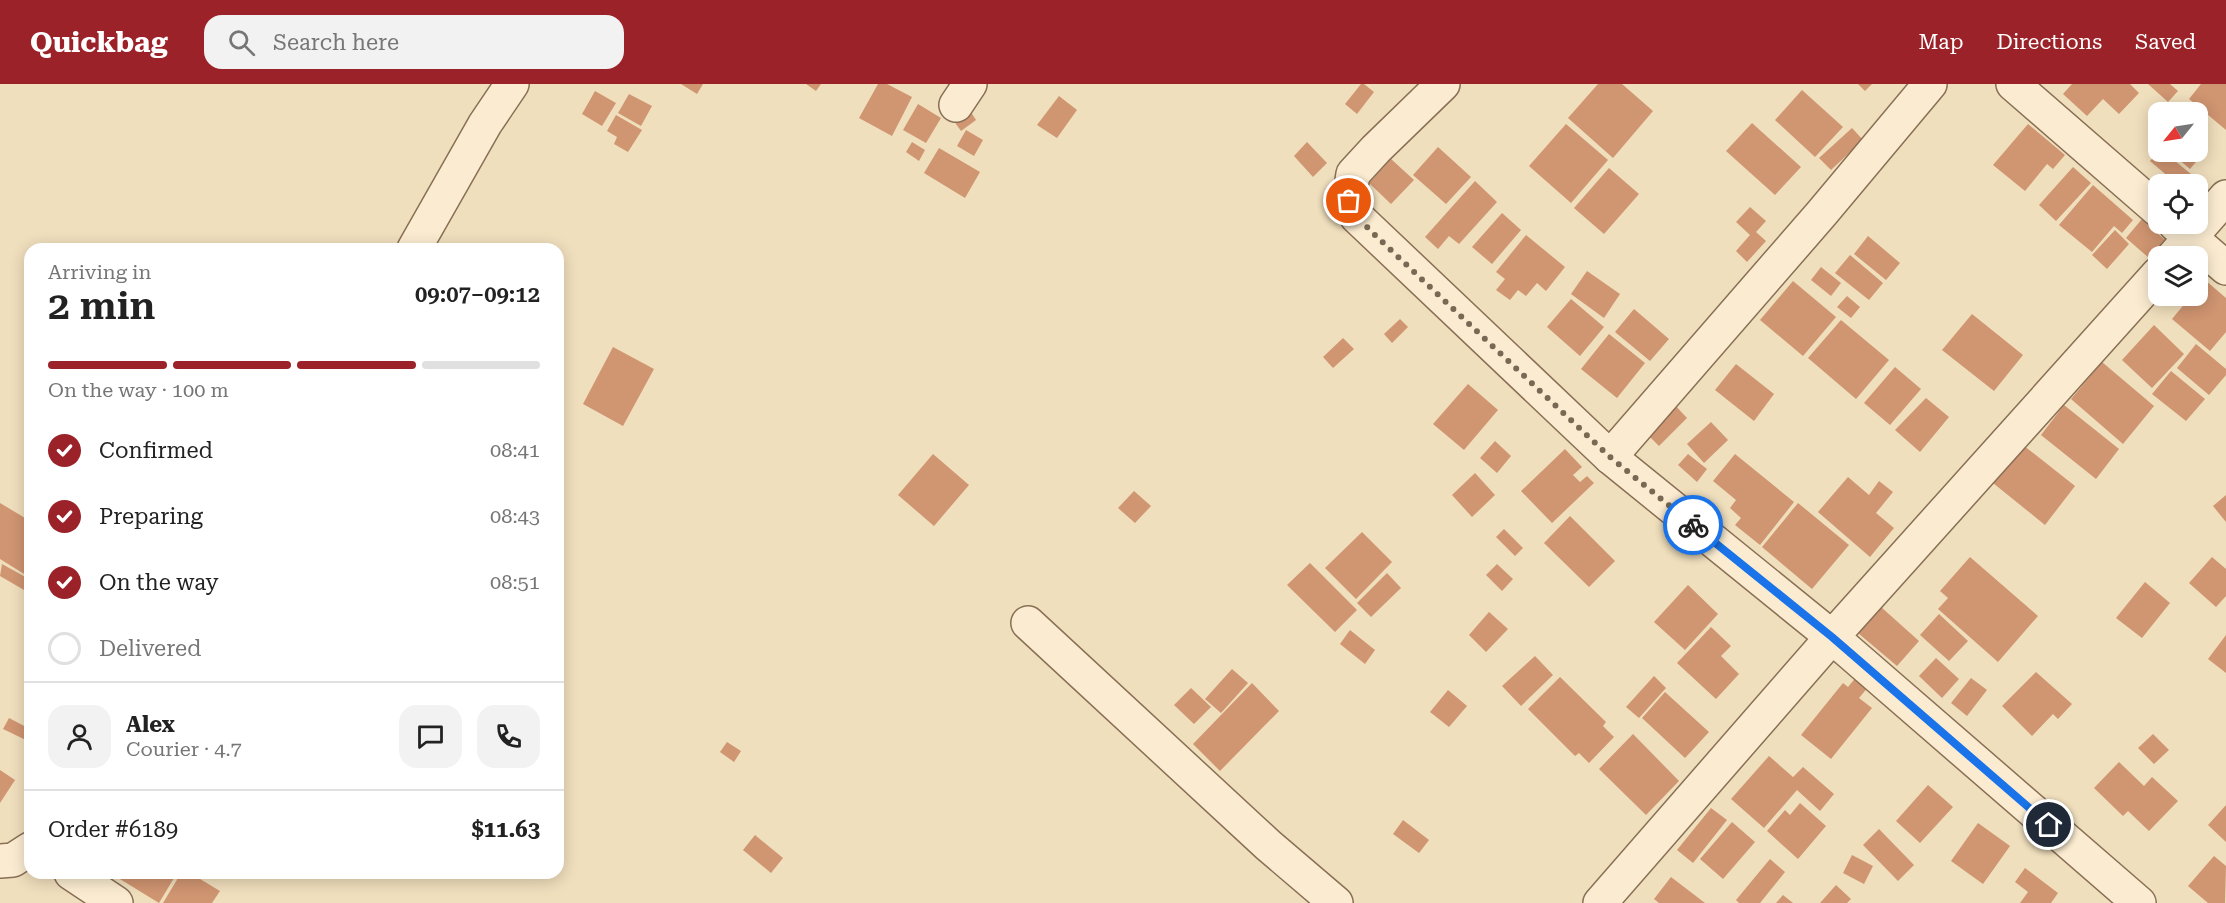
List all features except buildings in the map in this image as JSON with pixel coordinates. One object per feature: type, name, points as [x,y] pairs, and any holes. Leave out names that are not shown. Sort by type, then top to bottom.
[{"type":"street","points":[[417,243],[485,124],[512,84]]},
{"type":"street","points":[[1443,84],[1353,174],[1349,201],[1357,217],[1610,457],[1832,637],[2139,903]]},
{"type":"street","points":[[1610,457],[1814,222],[1930,84]]},
{"type":"street","points":[[2013,84],[2148,201]]},
{"type":"street","points":[[2226,197],[2180,239],[2226,268]]},
{"type":"street","points":[[1600,903],[1832,637],[2148,285]]},
{"type":"street","points":[[1028,623],[1268,845],[1336,903]]},
{"type":"street","points":[[0,861],[13,860],[24,853]]},
{"type":"street","points":[[80,879],[116,903]]},
{"type":"way so far","points":[[1349,201],[1357,217],[1376,236],[1593,441],[1693,525]]},
{"type":"route","points":[[1693,525],[1832,637],[2049,825]]}]
